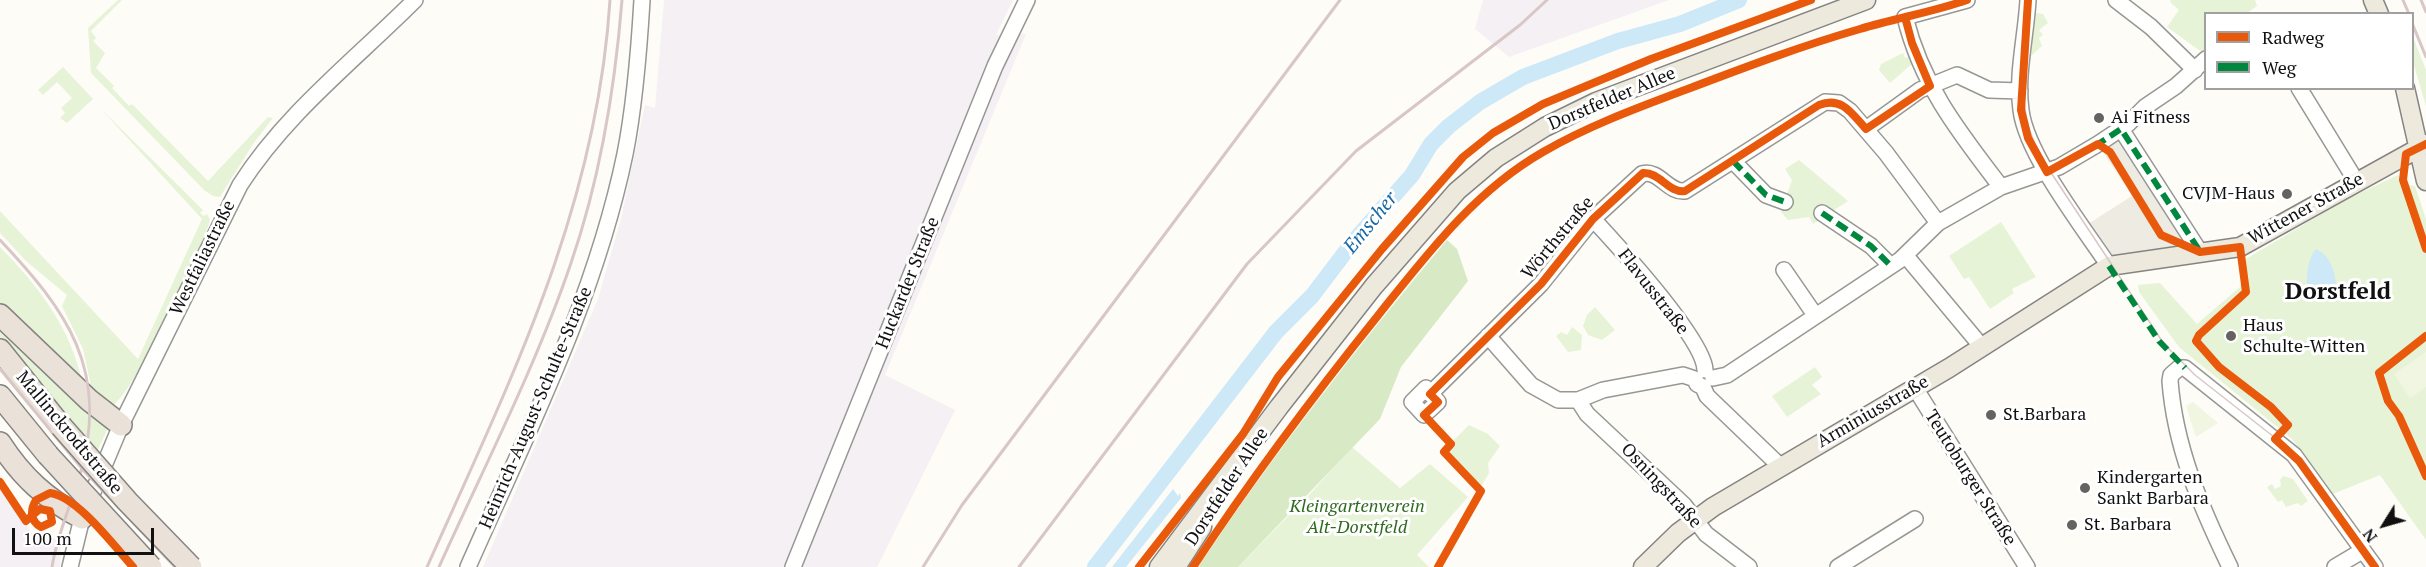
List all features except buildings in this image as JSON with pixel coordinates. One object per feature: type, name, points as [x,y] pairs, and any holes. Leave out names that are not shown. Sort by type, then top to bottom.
[{"type":"highway","points":[[0,315],[89,400],[121,425]]},
{"type":"highway","name":"Mallinckrodtstraße","points":[[0,350],[61,426],[127,501],[191,567]]},
{"type":"highway","name":"Mallinckrodtstraße","points":[[0,396],[48,455],[151,567]]},
{"type":"highway","points":[[0,443],[34,487],[52,501],[82,518]]},
{"type":"main road","name":"Dorstfelder Allee","points":[[1159,567],[1279,407],[1424,227],[1457,191],[1496,158],[1545,127],[1596,102],[1866,0]]},
{"type":"main road","name":"Dorstfelder Allee","points":[[1842,9],[1883,0]]},
{"type":"main road","points":[[2406,90],[2422,145],[2426,181]]},
{"type":"main road","name":"Wittener Straße","points":[[2109,266],[2240,247],[2422,145]]},
{"type":"main road","name":"Arminiusstraße","points":[[1643,567],[1695,519],[1780,466],[1915,388],[2109,266]]},
{"type":"main road","name":"Dorstfelder Allee","points":[[1176,567],[1279,407]]},
{"type":"street","name":"Westfaliastraße","points":[[70,567],[82,518],[121,425],[225,212],[258,156],[301,109],[415,0]]},
{"type":"street","name":"Heinrich-August-Schulte-Straße","points":[[468,567],[573,327],[601,246],[625,153],[635,87],[642,0]]},
{"type":"street","name":"Huckarder Straße","points":[[793,567],[995,66],[1027,0]]},
{"type":"street","points":[[1967,0],[1905,17],[1912,43],[1930,86],[1953,124],[2001,187]]},
{"type":"street","points":[[2028,0],[2020,91],[2020,110],[2028,138],[2047,172],[2109,266]]},
{"type":"street","points":[[1488,336],[1531,385],[1558,400],[1578,400],[1603,390],[1683,375],[1704,379],[1727,375],[1906,256],[1938,223],[2001,187],[2047,172],[2121,129],[2145,107],[2200,65],[2166,41],[2116,0]]},
{"type":"street","points":[[1866,129],[1930,86],[1959,75],[1989,90],[2020,91]]},
{"type":"street","points":[[2300,90],[2356,181]]},
{"type":"street","name":"Wörthstraße","points":[[1431,394],[1541,284],[1593,219],[1643,173],[1652,174],[1676,190],[1682,191],[1825,102],[1841,104],[1866,129],[1938,223]]},
{"type":"street","points":[[2121,129],[2200,252]]},
{"type":"street","points":[[1733,161],[1766,195],[1785,202]]},
{"type":"street","points":[[1822,213],[1871,246],[1890,265]]},
{"type":"street","name":"Flavusstraße","points":[[1593,219],[1672,312],[1701,356],[1707,396],[1780,466]]},
{"type":"street","points":[[1906,256],[1982,347]]},
{"type":"street","points":[[1784,270],[1815,315]]},
{"type":"street","points":[[2230,567],[2191,481],[2181,448],[2170,381],[2174,371],[2185,368],[2294,455],[2375,567]]},
{"type":"street","name":"Teutoburger Straße","points":[[1915,388],[2026,567]]},
{"type":"street","name":"Osningstraße","points":[[1578,400],[1587,414],[1645,466],[1695,519],[1706,534],[1749,567]]},
{"type":"street","points":[[1838,567],[1915,519]]},
{"type":"street","points":[[2335,567],[2362,551]]},
{"type":"shaded area","points":[[664,0],[1013,0],[996,35],[1026,34],[885,375],[955,410],[877,567],[483,567],[598,299],[621,219],[645,105],[655,108]]},
{"type":"shaded area","points":[[1483,0],[1669,0],[1509,57],[1475,29]]},
{"type":"shaded area","points":[[2126,120],[2133,131],[2130,133],[2201,247],[2113,257],[2088,224],[2132,196],[2096,141]]},
{"type":"shaded area","points":[[0,486],[32,533],[38,537],[61,539],[60,567],[0,567]]},
{"type":"green space","points":[[118,0],[122,0],[91,31],[96,38],[93,41],[105,53],[96,68],[129,106],[132,104],[208,181],[268,117],[273,118],[253,144],[220,197],[213,196],[204,190],[91,73],[88,28]]},
{"type":"green space","points":[[2171,0],[2255,0],[2257,6],[2248,12],[2204,12],[2203,53],[2167,27],[2179,10],[2170,2]]},
{"type":"green space","points":[[2036,13],[2043,14],[2048,23],[2039,30],[2043,35],[2039,38],[2042,46],[2031,56]]},
{"type":"green space","points":[[2414,40],[2426,70],[2426,106],[2414,65]]},
{"type":"green space","points":[[1903,53],[1905,58],[1910,56],[1913,63],[1890,83],[1879,70],[1881,64]]},
{"type":"green space","points":[[63,67],[93,99],[67,123],[60,118],[65,113],[61,108],[72,98],[57,82],[43,95],[38,90]]},
{"type":"green space","points":[[101,109],[203,210],[200,213],[204,216],[207,214],[210,220],[181,289],[149,352],[134,379],[110,407],[93,395],[83,349],[62,306],[67,295],[26,261],[0,233],[0,211],[138,359],[202,219]]},
{"type":"green space","points":[[1799,160],[1848,201],[1813,224],[1809,217],[1788,220],[1781,212],[1792,180],[1785,169]]},
{"type":"green space","points":[[2398,175],[2409,185],[2415,186],[2426,219],[2426,540],[2380,475],[2333,494],[2292,439],[2179,347],[2139,292],[2138,285],[2160,283],[2197,324],[2240,287],[2246,259],[2345,200]]},
{"type":"green space","points":[[2001,222],[2036,277],[2012,289],[2014,293],[1990,309],[1969,277],[1964,279],[1949,256]]},
{"type":"green space","points":[[1447,240],[1457,249],[1468,281],[1401,367],[1380,419],[1238,567],[1198,567],[1318,400]]},
{"type":"green space","points":[[0,247],[28,278],[52,310],[71,345],[83,385],[0,309]]},
{"type":"green space","points":[[1595,307],[1615,330],[1602,340],[1588,335],[1583,326],[1587,315]]},
{"type":"green space","points":[[0,321],[104,424],[107,430],[97,452],[56,409],[0,337]]},
{"type":"green space","points":[[1572,327],[1582,335],[1581,350],[1568,352],[1556,336],[1561,332],[1567,335]]},
{"type":"green space","points":[[2426,352],[2426,387],[2410,398],[2394,374]]},
{"type":"green space","points":[[1815,367],[1822,377],[1812,385],[1821,394],[1787,417],[1772,396]]},
{"type":"green space","points":[[2193,402],[2218,423],[2196,437],[2186,406]]},
{"type":"green space","points":[[1469,425],[1488,434],[1500,446],[1488,463],[1489,473],[1479,486],[1449,455],[1456,444],[1453,441]]},
{"type":"green space","name":"Kleingartenverein Alt-Dorstfeld","points":[[1352,447],[1400,488],[1430,464],[1468,497],[1417,555],[1429,567],[1238,567],[1309,495]]},
{"type":"green space","points":[[2283,476],[2293,479],[2308,501],[2301,506],[2298,503],[2286,507],[2282,500],[2278,502],[2267,487],[2272,484],[2275,489],[2281,486],[2280,480]]},
{"type":"water","points":[[2316,249],[2330,262],[2336,280],[2336,293],[2327,302],[2310,296],[2308,291],[2309,265]]},
{"type":"water","points":[[1173,489],[1178,496],[1180,493],[1181,498],[1126,567],[1112,567]]},
{"type":"waterway","name":"Emscher","points":[[1095,567],[1276,332],[1312,296],[1353,242],[1412,175],[1431,144],[1449,126],[1480,102],[1523,77],[1618,41],[1680,24],[1739,0]]},
{"type":"tram line","points":[[2030,0],[2024,100],[2027,120],[2042,159],[2164,344],[2195,375],[2302,459],[2378,567]]},
{"type":"railway","points":[[427,567],[518,361],[545,292],[568,222],[588,150],[602,76],[610,0]]},
{"type":"railway","points":[[439,567],[526,378],[571,263],[590,199],[605,133],[622,0]]},
{"type":"railway","points":[[923,567],[962,505],[1340,0]]},
{"type":"railway","points":[[1019,567],[1247,264],[1356,151],[1520,25],[1547,0]]},
{"type":"railway","points":[[2403,0],[2408,12]]},
{"type":"railway","points":[[2421,0],[2426,12]]},
{"type":"railway","points":[[2414,28],[2426,57]]},
{"type":"railway","points":[[0,240],[45,292],[62,317],[76,344],[85,372],[90,402],[88,435],[81,471],[52,567]]},
{"type":"railway","points":[[0,369],[84,471],[175,567]]},
{"type":"marked path","points":[[2095,146],[2121,129],[2199,250]]},
{"type":"marked path","points":[[1733,161],[1766,195],[1785,202]]},
{"type":"marked path","points":[[1822,213],[1871,246],[1890,265]]},
{"type":"marked path","points":[[2109,266],[2159,341],[2185,368]]},
{"type":"cycle path","points":[[1139,567],[1243,434],[1278,377],[1382,249],[1463,157],[1493,133],[1543,104],[1651,59],[1811,0]]},
{"type":"cycle path","points":[[1193,567],[1284,438],[1416,268],[1474,204],[1518,168],[1543,152],[1595,126],[1729,74],[1838,36],[1967,0]]},
{"type":"cycle path","points":[[2028,0],[2021,110],[2028,138],[2047,172],[2098,144],[2110,152],[2161,235],[2200,252],[2240,247],[2246,292],[2199,335],[2196,341],[2219,367],[2271,407],[2288,425],[2275,439],[2299,461],[2375,567]]},
{"type":"cycle path","points":[[1438,567],[1481,491],[1444,452],[1451,444],[1424,415],[1438,402],[1430,394],[1541,284],[1593,219],[1643,173],[1654,176],[1674,189],[1685,191],[1819,105],[1834,103],[1846,108],[1866,129],[1930,86],[1912,43],[1905,17]]},
{"type":"cycle path","points":[[2426,144],[2406,154],[2403,180],[2426,249]]},
{"type":"cycle path","points":[[2426,336],[2379,373],[2388,401],[2399,416],[2426,476]]},
{"type":"cycle path","points":[[0,482],[26,521],[31,516],[33,515],[40,509],[50,511],[52,522],[41,527],[37,525],[35,522],[33,518],[32,515],[36,500],[50,493],[61,496],[72,503],[95,524],[133,567]]},
{"type":"place","name":"Ai Fitness","points":[[2099,118]]},
{"type":"place","name":"CVJM-Haus","points":[[2287,194]]},
{"type":"place","name":"Haus Schulte-Witten","points":[[2231,336]]},
{"type":"place","name":"St.Barbara","points":[[1991,415]]},
{"type":"place","name":"Kindergarten Sankt Barbara","points":[[2085,488]]},
{"type":"place","name":"St. Barbara","points":[[2072,525]]},
{"type":"district","name":"Dorstfeld","points":[[2338,292]]}]
